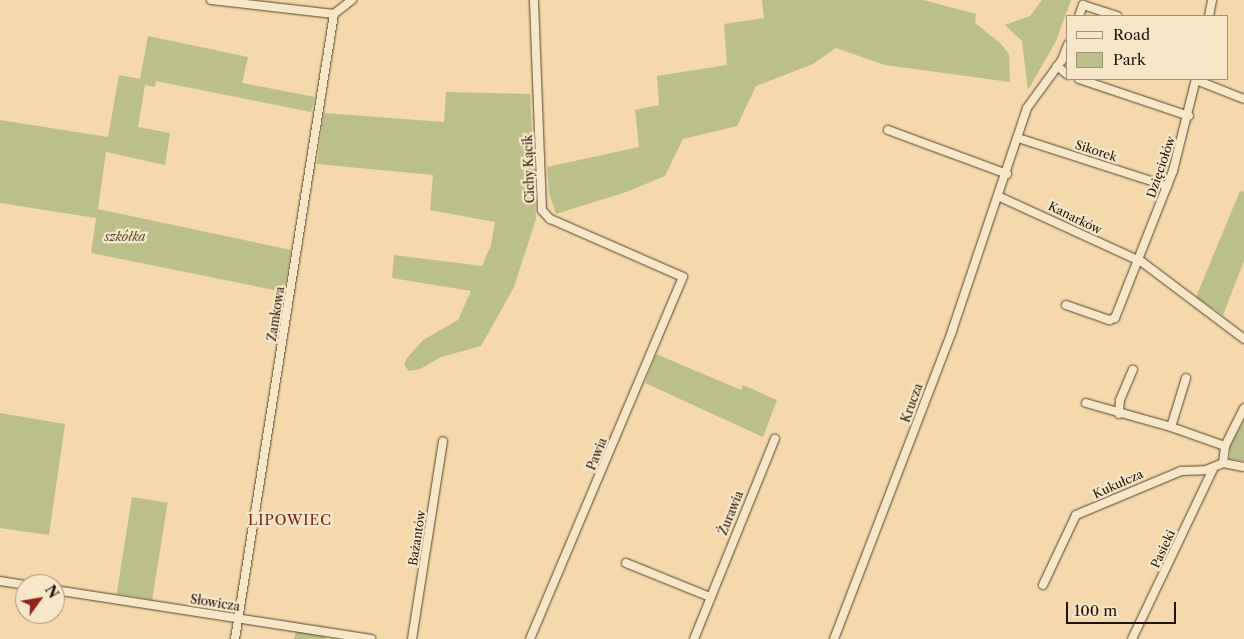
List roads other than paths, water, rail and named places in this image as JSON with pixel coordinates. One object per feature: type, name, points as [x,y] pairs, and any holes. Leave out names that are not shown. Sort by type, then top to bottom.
[{"type":"street","points":[[211,0],[334,14],[352,0]]},
{"type":"street","name":"Cichy Kącik","points":[[534,0],[542,210],[550,219],[683,277]]},
{"type":"street","points":[[1210,15],[1212,0]]},
{"type":"street","points":[[1079,15],[1083,5],[1114,15]]},
{"type":"street","name":"Zamkowa","points":[[235,639],[334,14]]},
{"type":"street","name":"Krucza","points":[[834,639],[887,506],[1000,197],[1028,108],[1058,66],[1066,48]]},
{"type":"street","points":[[1058,66],[1066,73]]},
{"type":"street","points":[[1083,80],[1189,116]]},
{"type":"street","name":"Dzięciołów","points":[[1140,260],[1167,186],[1189,116],[1196,80]]},
{"type":"street","points":[[1198,80],[1244,99]]},
{"type":"street","points":[[888,130],[1007,174]]},
{"type":"street","name":"Sikorek","points":[[1018,138],[1167,186]]},
{"type":"street","name":"Kanarków","points":[[1000,197],[1140,260],[1244,339]]},
{"type":"street","points":[[1066,305],[1109,320],[1115,318],[1140,260]]},
{"type":"street","name":"Pawia","points":[[530,639],[683,277]]},
{"type":"street","points":[[1119,414],[1120,400],[1133,370]]},
{"type":"street","points":[[1171,427],[1186,378]]},
{"type":"street","points":[[1086,403],[1119,414],[1171,427],[1225,446]]},
{"type":"street","points":[[1244,408],[1225,446],[1223,462],[1244,467]]},
{"type":"street","name":"Żurawia","points":[[694,639],[775,439]]},
{"type":"street","name":"Bażantów","points":[[412,639],[444,441]]},
{"type":"street","name":"Kukułcza","points":[[1043,585],[1076,515],[1166,476],[1213,469],[1223,462]]},
{"type":"street","name":"Pasieki","points":[[1132,639],[1213,469]]},
{"type":"street","points":[[626,563],[710,597]]},
{"type":"street","points":[[0,581],[15,583]]},
{"type":"street","name":"Słowicza","points":[[65,592],[371,639]]},
{"type":"district","name":"LIPOWIEC","points":[[290,520]]},
{"type":"park label","name":"szkółka","points":[[125,237]]}]
